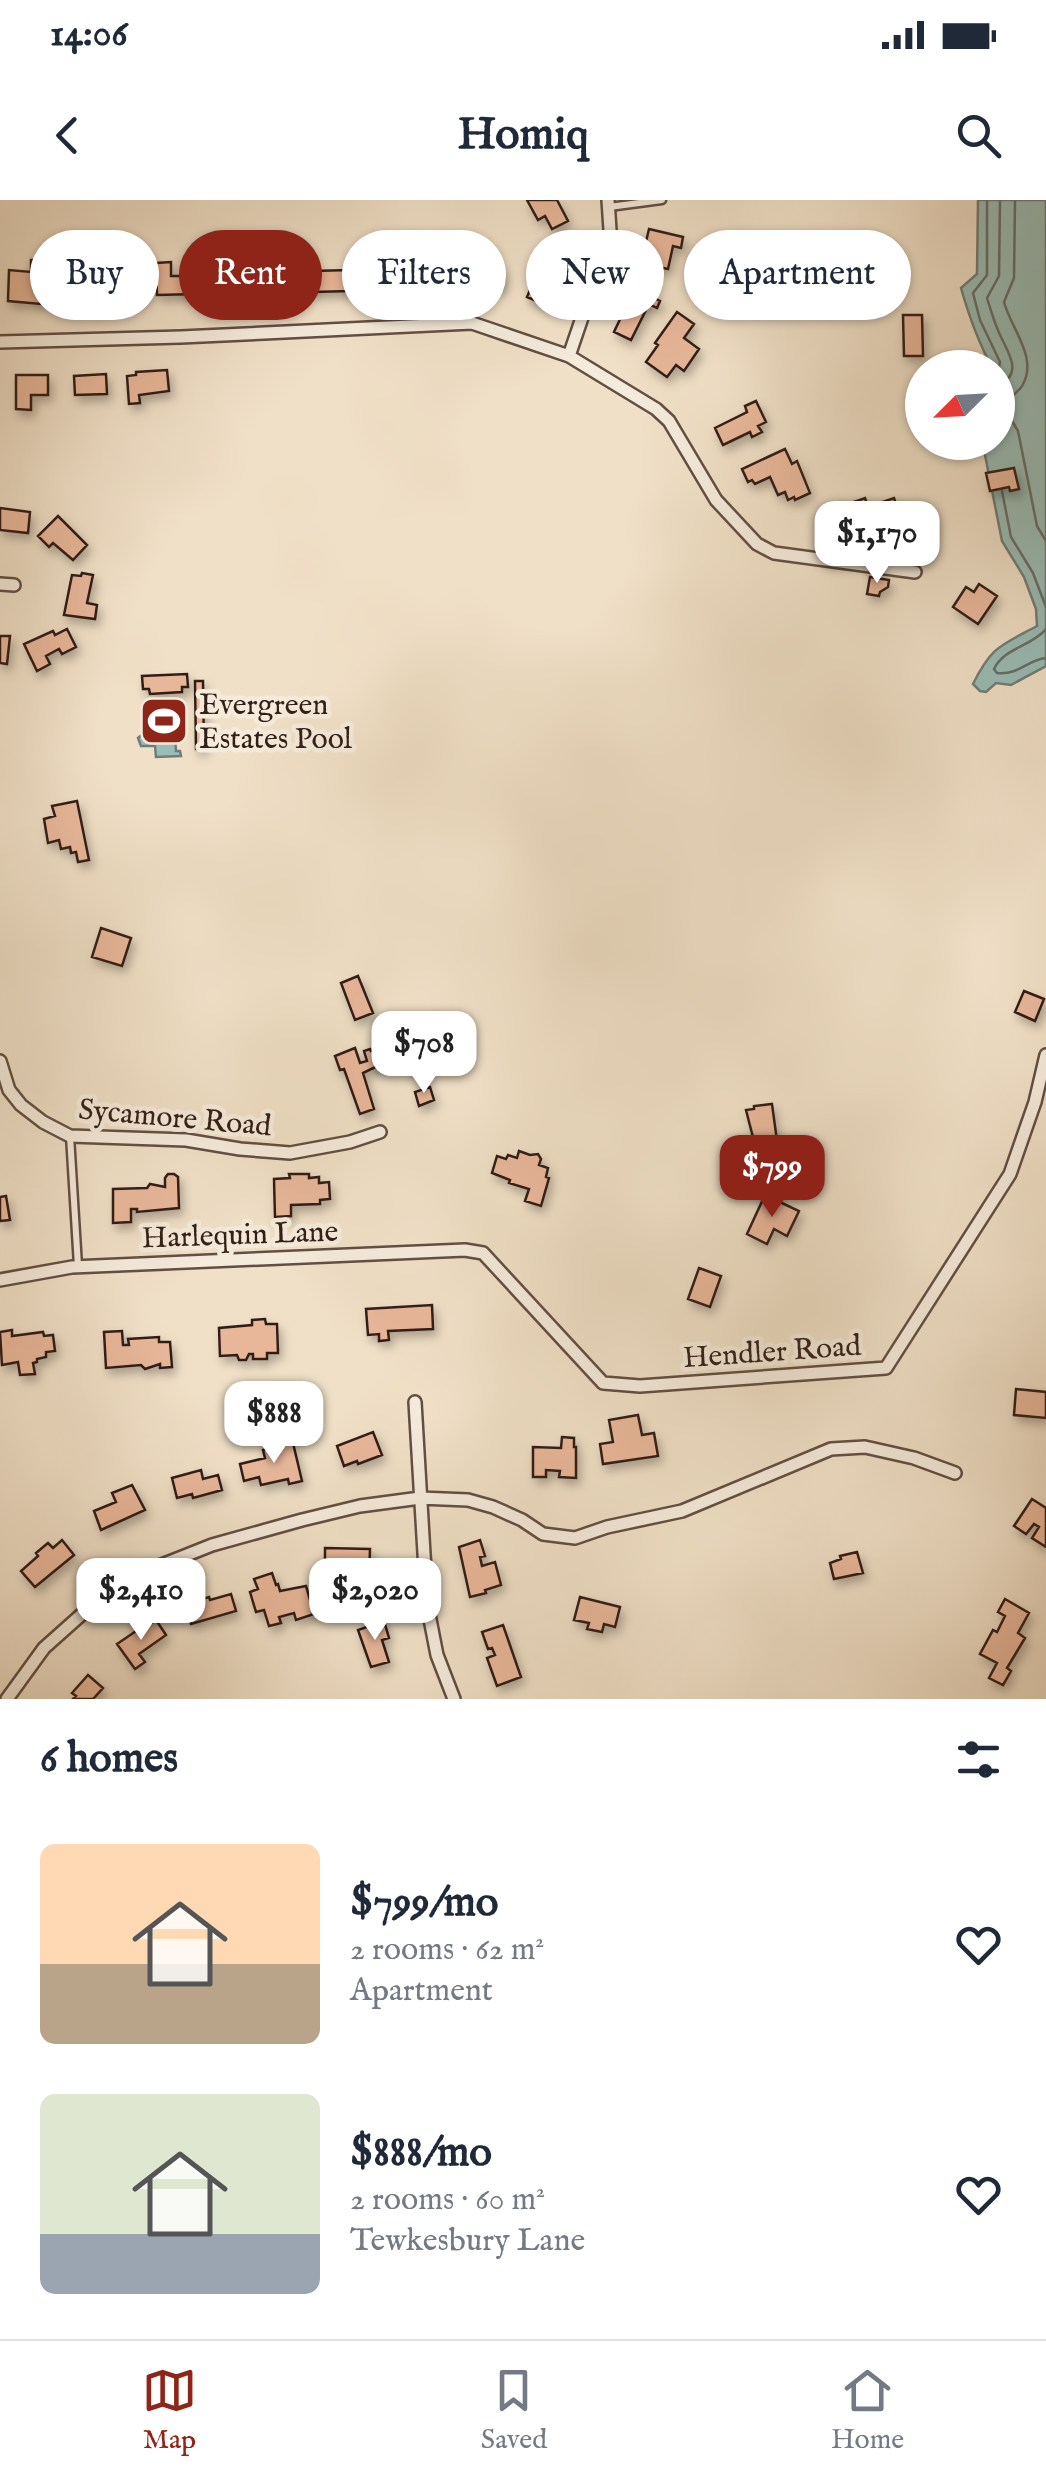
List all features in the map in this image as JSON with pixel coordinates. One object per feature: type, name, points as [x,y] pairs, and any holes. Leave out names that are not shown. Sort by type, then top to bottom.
[{"type":"street","points":[[570,356],[606,247],[609,204]]},
{"type":"street","points":[[0,342],[472,323],[570,356],[641,398],[669,421],[716,500],[757,544],[774,554],[915,572]]},
{"type":"street","name":"Hendler Road","points":[[483,1253],[603,1383],[640,1386],[886,1368],[1010,1174],[1035,1102],[1046,1055]]},
{"type":"street","name":"Sycamore Road","points":[[0,1061],[9,1090],[21,1105],[42,1122],[70,1136],[186,1140],[290,1153],[380,1132]]},
{"type":"street","name":"Harlequin Lane","points":[[0,1280],[78,1267],[465,1250],[483,1253]]},
{"type":"street","points":[[416,1402],[430,1627],[454,1699]]},
{"type":"street","points":[[7,1699],[44,1648],[90,1607],[134,1576],[186,1554],[360,1506],[420,1498],[468,1500],[507,1513],[543,1534],[575,1538],[682,1512],[831,1450],[869,1448],[955,1473]]},
{"type":"lane","points":[[609,204],[662,200]]},
{"type":"lane","points":[[70,1136],[78,1267]]},
{"type":"water","points":[[978,200],[1046,200],[1046,666],[1011,685],[996,683],[986,692],[973,684],[992,654],[1037,626],[1036,609],[1024,577],[1002,541],[986,460],[1015,460],[1015,350],[982,348],[961,288],[977,274]]},
{"type":"water","name":"Evergreen Estates Pool","points":[[177,704],[173,710],[176,751],[181,756],[156,757],[155,746],[141,746],[138,738],[154,733],[153,705]]},
{"type":"building","points":[[527,200],[557,200],[568,221],[552,229],[545,216],[538,220]]},
{"type":"building","points":[[664,233],[683,237],[681,248],[673,246],[668,269],[664,268]]},
{"type":"building","points":[[171,262],[171,276],[179,276],[179,294],[159,295],[159,263]]},
{"type":"building","points":[[9,270],[30,272],[30,303],[8,301]]},
{"type":"building","points":[[342,270],[342,291],[322,292],[322,271]]},
{"type":"building","points":[[677,312],[694,324],[684,338],[699,349],[684,371],[676,365],[667,377],[646,362],[658,345],[655,343]]},
{"type":"building","points":[[922,315],[923,350],[905,350],[904,356],[903,320]]},
{"type":"building","points":[[620,320],[641,320],[631,340],[614,332]]},
{"type":"building","points":[[167,370],[169,391],[139,395],[140,403],[129,404],[127,376]]},
{"type":"building","points":[[106,374],[107,394],[75,395],[74,376]]},
{"type":"building","points":[[16,375],[48,375],[48,395],[31,395],[31,410],[16,409]]},
{"type":"building","points":[[756,401],[766,422],[758,426],[762,432],[752,437],[750,432],[723,445],[715,428],[747,412],[745,406]]},
{"type":"building","points":[[785,449],[792,464],[797,461],[810,493],[795,500],[788,500],[785,492],[778,495],[770,477],[755,484],[752,480],[748,482],[742,469]]},
{"type":"building","points":[[1014,468],[1019,489],[990,491],[986,473]]},
{"type":"building","points":[[865,498],[868,507],[894,498],[907,535],[890,542],[883,523],[875,526],[876,532],[856,539],[853,529],[837,532],[832,515]]},
{"type":"building","points":[[0,508],[30,512],[28,533],[0,530]]},
{"type":"building","points":[[58,516],[87,545],[73,560],[38,536]]},
{"type":"building","points":[[72,575],[93,575],[87,603],[97,605],[95,619],[64,615]]},
{"type":"building","points":[[870,577],[889,580],[879,596],[867,594]]},
{"type":"building","points":[[979,584],[997,596],[978,624],[953,607],[966,587],[974,592]]},
{"type":"building","points":[[67,629],[76,647],[46,656],[50,664],[37,671],[24,644]]},
{"type":"building","points":[[0,636],[10,636],[7,664],[0,663]]},
{"type":"building","points":[[187,674],[188,687],[182,687],[182,692],[150,694],[149,689],[143,689],[142,676]]},
{"type":"building","points":[[195,681],[203,681],[204,749],[196,749]]},
{"type":"building","points":[[77,801],[89,860],[78,862],[76,852],[71,853],[70,847],[61,849],[59,840],[48,843],[44,819],[55,816],[52,806]]},
{"type":"building","points":[[101,928],[131,938],[122,966],[92,957]]},
{"type":"building","points":[[358,976],[373,1013],[355,1020],[341,983]]},
{"type":"building","points":[[1024,991],[1044,999],[1035,1021],[1015,1012]]},
{"type":"building","points":[[355,1048],[360,1063],[367,1061],[364,1051],[370,1049],[377,1054],[382,1052],[386,1062],[363,1073],[374,1109],[360,1114],[344,1069],[340,1070],[335,1056]]},
{"type":"building","points":[[430,1087],[434,1100],[419,1106],[415,1092]]},
{"type":"building","points":[[772,1104],[777,1141],[755,1145],[746,1110]]},
{"type":"building","points":[[519,1151],[538,1154],[539,1165],[548,1168],[541,1206],[525,1201],[529,1189],[492,1173],[497,1156],[517,1158]]},
{"type":"building","points":[[168,1174],[178,1177],[179,1208],[137,1212],[131,1209],[131,1222],[113,1223],[113,1189],[147,1188],[150,1184],[165,1187]]},
{"type":"building","points":[[289,1174],[309,1174],[309,1178],[319,1177],[319,1183],[329,1182],[330,1199],[320,1200],[320,1204],[291,1205],[291,1216],[275,1217],[274,1179],[290,1178]]},
{"type":"building","points":[[765,1195],[799,1211],[787,1236],[774,1229],[767,1244],[747,1234]]},
{"type":"building","points":[[6,1196],[10,1220],[0,1221],[0,1197]]},
{"type":"building","points":[[699,1268],[721,1276],[710,1307],[688,1299]]},
{"type":"building","points":[[432,1305],[433,1329],[388,1331],[389,1340],[379,1341],[379,1334],[368,1335],[366,1309]]},
{"type":"building","points":[[265,1319],[266,1324],[277,1324],[278,1353],[267,1353],[267,1359],[253,1359],[253,1354],[246,1360],[239,1360],[237,1355],[220,1356],[219,1328],[252,1325],[252,1320]]},
{"type":"building","points":[[12,1330],[12,1336],[43,1332],[44,1336],[53,1335],[55,1351],[46,1352],[46,1357],[33,1363],[35,1374],[20,1375],[18,1362],[2,1365],[0,1332]]},
{"type":"building","points":[[122,1331],[123,1345],[129,1345],[128,1339],[159,1337],[159,1342],[170,1342],[172,1367],[160,1368],[160,1364],[145,1369],[141,1365],[106,1368],[104,1332]]},
{"type":"building","points":[[1016,1389],[1046,1392],[1046,1418],[1014,1415]]},
{"type":"building","points":[[638,1415],[642,1435],[654,1433],[658,1456],[603,1464],[600,1444],[613,1442],[609,1420]]},
{"type":"building","points":[[373,1432],[382,1455],[344,1466],[337,1446]]},
{"type":"building","points":[[562,1437],[574,1438],[576,1478],[559,1477],[560,1471],[546,1470],[546,1477],[533,1477],[533,1447],[561,1448]]},
{"type":"building","points":[[293,1443],[302,1481],[289,1484],[288,1479],[261,1485],[259,1477],[244,1481],[240,1464],[265,1458],[263,1450]]},
{"type":"building","points":[[201,1470],[203,1479],[218,1475],[222,1490],[177,1498],[172,1478]]},
{"type":"building","points":[[132,1485],[145,1510],[101,1530],[94,1511],[116,1502],[112,1493]]},
{"type":"building","points":[[1032,1499],[1046,1508],[1046,1547],[1032,1538],[1039,1527],[1034,1524],[1026,1534],[1014,1526]]},
{"type":"building","points":[[62,1540],[74,1555],[35,1587],[21,1571],[48,1543],[53,1548]]},
{"type":"building","points":[[480,1540],[485,1556],[480,1557],[482,1566],[495,1562],[501,1585],[470,1597],[459,1547]]},
{"type":"building","points":[[325,1548],[370,1549],[369,1580],[325,1579]]},
{"type":"building","points":[[857,1552],[863,1573],[834,1579],[830,1563]]},
{"type":"building","points":[[272,1573],[280,1591],[306,1586],[314,1614],[296,1620],[294,1613],[279,1617],[281,1623],[269,1626],[264,1610],[256,1612],[250,1592],[258,1589],[254,1579]]},
{"type":"building","points":[[231,1594],[236,1611],[191,1624],[185,1604]]},
{"type":"building","points":[[580,1597],[620,1607],[615,1627],[604,1624],[602,1632],[587,1629],[589,1623],[574,1620]]},
{"type":"building","points":[[1005,1599],[1029,1613],[1018,1633],[1025,1638],[1007,1668],[1011,1671],[1003,1685],[989,1678],[997,1663],[980,1654],[1005,1616],[998,1612]]},
{"type":"building","points":[[156,1620],[166,1635],[139,1654],[145,1662],[135,1669],[117,1644]]},
{"type":"building","points":[[384,1621],[389,1638],[382,1640],[389,1662],[371,1667],[358,1630]]},
{"type":"building","points":[[503,1625],[521,1677],[497,1686],[487,1658],[495,1655],[492,1648],[488,1649],[482,1632]]},
{"type":"building","points":[[88,1675],[103,1688],[93,1699],[73,1699],[76,1696],[72,1693]]},
{"type":"place","name":"Evergreen Estates Pool","points":[[164,721]]}]
